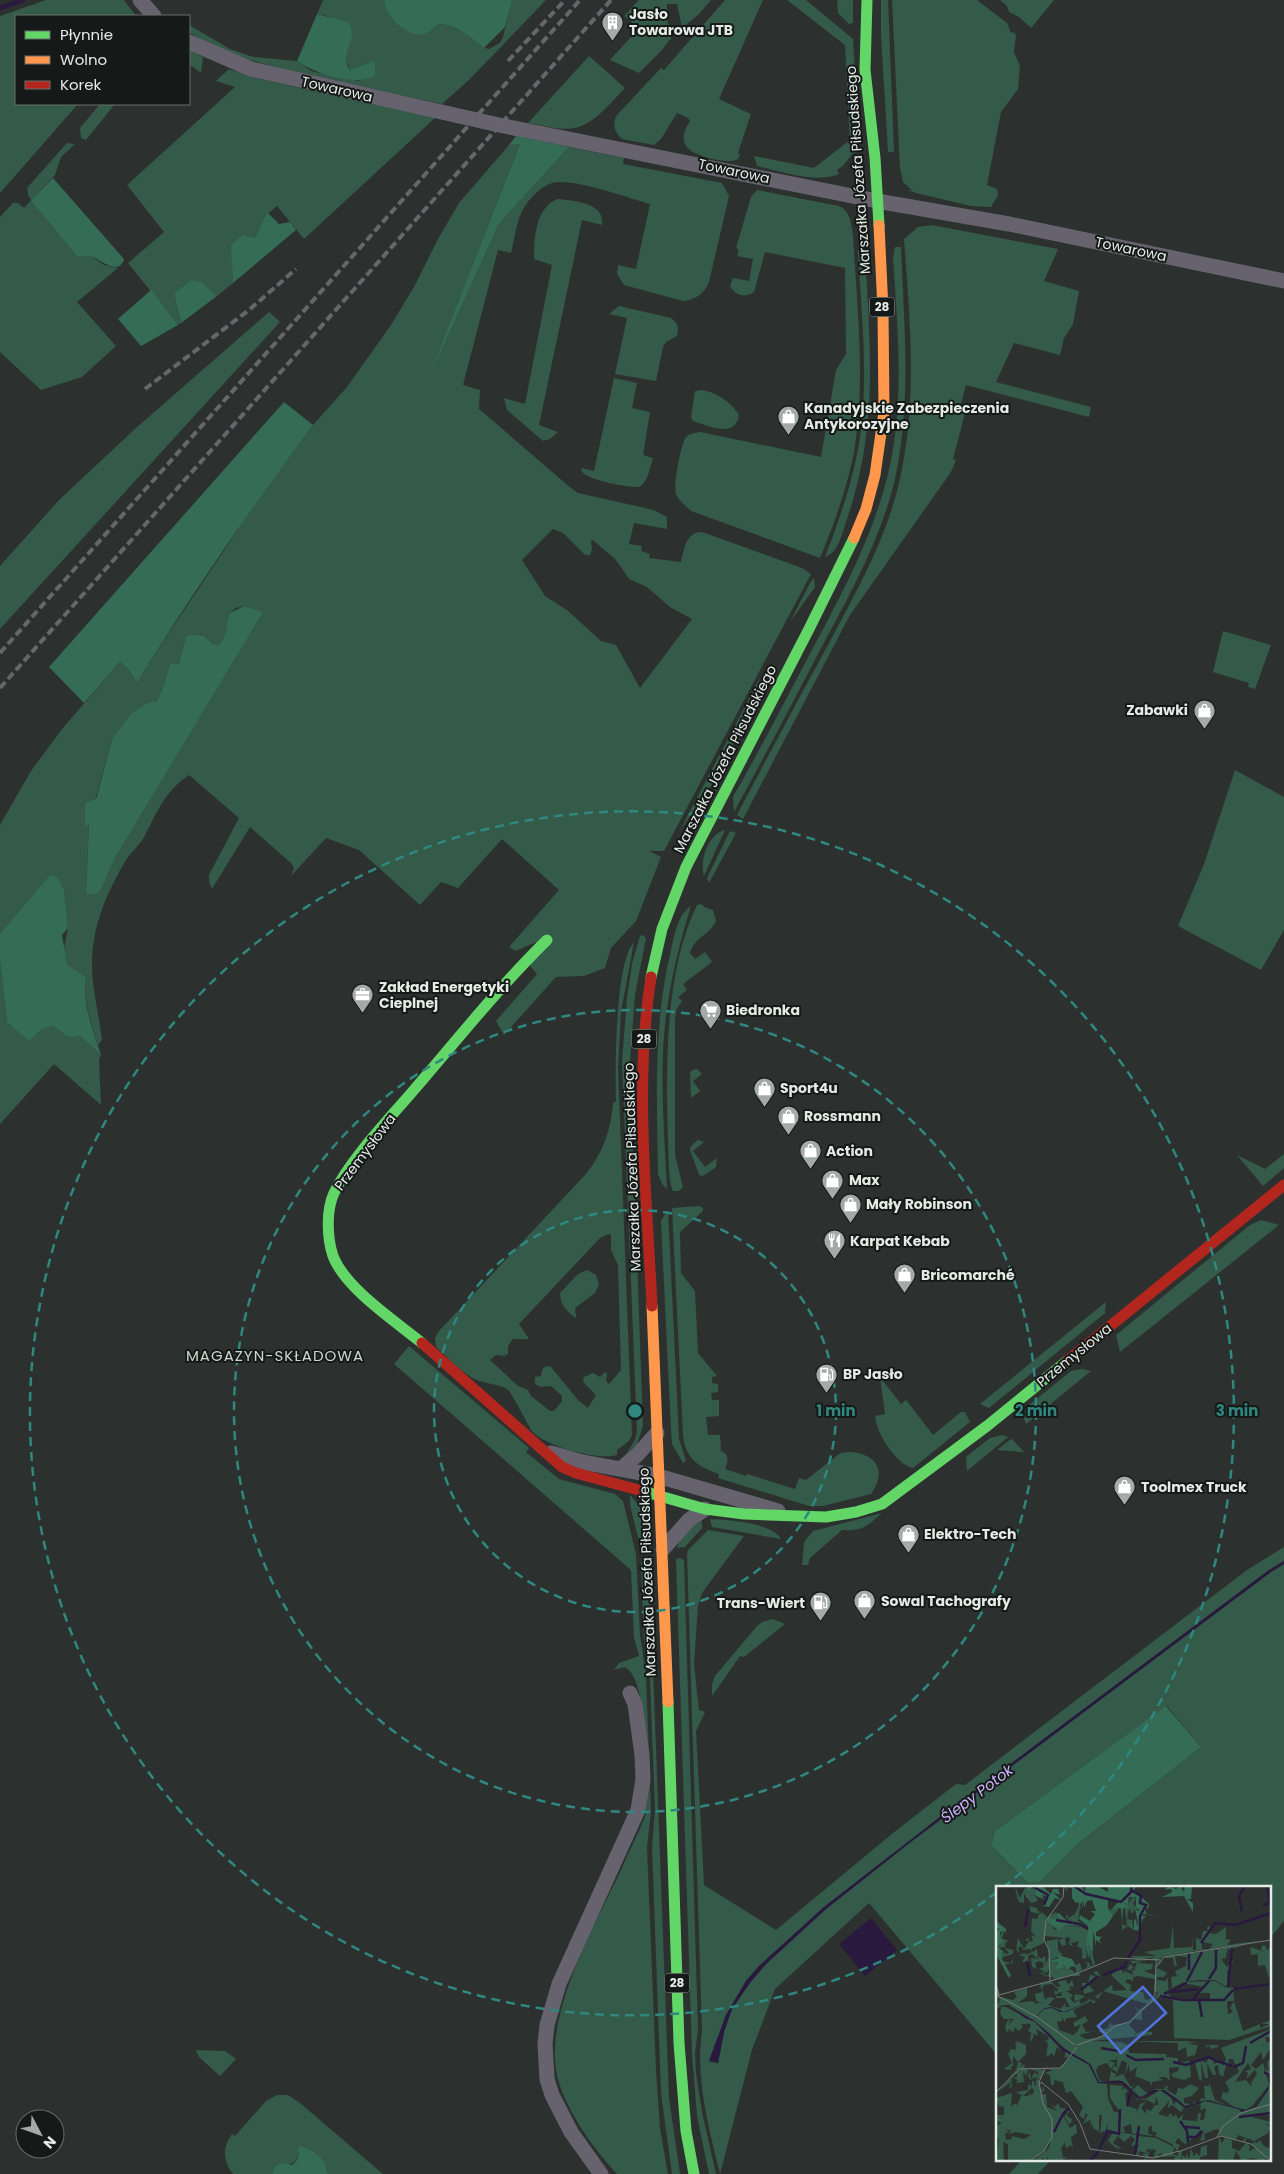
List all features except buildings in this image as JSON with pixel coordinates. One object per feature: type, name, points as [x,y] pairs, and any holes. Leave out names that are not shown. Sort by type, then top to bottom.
[{"type":"main road","name":"Marszałka Józefa Piłsudskiego","points":[[694,2174],[686,2131],[679,2043],[663,1548],[658,1476],[642,1087],[644,1028],[652,972],[661,931],[676,888],[700,837],[837,575],[854,538],[870,495],[880,450],[884,412],[883,320],[875,158],[866,70],[867,0]]},
{"type":"main road","name":"Przemysłowa","points":[[547,940],[518,968],[349,1169],[333,1195],[328,1227],[333,1256],[347,1280],[422,1343],[539,1449],[562,1467],[576,1472],[705,1509],[744,1514],[826,1517],[856,1512],[882,1504],[898,1494],[987,1426],[1284,1185]]},
{"type":"street","points":[[140,0],[153,15]]},
{"type":"street","name":"Towarowa","points":[[190,42],[244,66],[276,75],[499,125],[877,201],[1009,224],[1284,281]]},
{"type":"street","points":[[622,1468],[657,1433]]},
{"type":"street","name":"Przemysłowa","points":[[539,1449],[582,1462],[658,1476],[760,1504],[796,1517]]},
{"type":"street","points":[[663,1548],[689,1520],[705,1509]]},
{"type":"street","points":[[601,2174],[571,2132],[552,2095],[547,2078],[547,2025],[559,1984],[638,1810],[642,1787],[642,1755],[636,1712],[630,1693]]},
{"type":"green space","points":[[46,0],[124,0],[135,15],[15,15],[15,105],[77,105],[0,193],[0,16]]},
{"type":"green space","points":[[323,0],[384,0],[384,3],[427,33],[440,24],[444,25],[462,32],[489,49],[500,43],[503,37],[512,0],[546,0],[469,80],[442,104],[249,60],[218,48],[190,33],[190,26],[230,49],[253,57],[297,61],[311,71],[359,81],[368,63],[358,69],[350,70],[328,16],[317,14]]},
{"type":"green space","points":[[384,0],[512,1],[505,27],[484,48],[464,33],[446,25],[440,24],[429,32],[420,35],[406,30],[393,20],[388,13]]},
{"type":"green space","points":[[639,0],[711,0],[699,14],[682,28],[677,4],[667,4],[667,20],[672,37],[639,73],[610,60],[639,28],[624,16]]},
{"type":"green space","points":[[725,0],[763,0],[719,99],[751,114],[738,153],[740,154],[738,159],[734,161],[721,161],[701,156],[691,151],[684,140],[690,121],[688,118],[677,113],[661,139],[654,145],[622,139],[617,134],[615,128],[617,115],[661,68],[664,70]]},
{"type":"green space","points":[[787,0],[806,0],[853,39],[859,142],[856,153],[853,153],[843,166],[837,170],[839,174],[830,177],[798,176],[757,166],[754,156],[814,168],[850,140],[845,45]]},
{"type":"green space","points":[[837,0],[853,0],[853,23],[849,24],[838,13]]},
{"type":"green space","points":[[881,0],[888,0],[894,152],[888,152],[881,35]]},
{"type":"green space","points":[[892,0],[977,0],[1007,23],[1011,33],[1013,32],[1016,35],[1014,52],[1020,66],[1018,89],[1001,112],[987,185],[997,189],[998,195],[991,207],[971,206],[916,193],[908,190],[912,190],[903,182],[900,168]]},
{"type":"green space","points":[[1000,0],[1054,0],[1031,28],[1019,17],[1009,12],[1007,6]]},
{"type":"green space","points":[[317,14],[350,24],[352,37],[346,58],[347,64],[350,70],[375,61],[375,75],[367,79],[347,79],[324,74],[297,61]]},
{"type":"green space","points":[[190,50],[203,57],[201,73],[190,65]]},
{"type":"green space","points":[[589,56],[625,88],[602,112],[581,126],[563,129],[528,123]]},
{"type":"green space","points":[[229,69],[249,76],[322,93],[436,117],[304,239],[277,206],[265,216],[255,238],[232,245],[233,283],[217,296],[202,282],[174,294],[181,323],[178,325],[128,263],[164,232],[127,185],[235,87],[216,81]]},
{"type":"green space","points":[[99,105],[114,105],[86,140],[81,138],[80,128]]},
{"type":"green space","points":[[516,136],[569,147],[499,224],[428,379],[520,144],[509,145]]},
{"type":"green space","points":[[67,143],[75,144],[61,157],[55,175],[31,200],[27,188]]},
{"type":"green space","points":[[520,144],[433,367],[499,224],[569,147],[624,158],[623,164],[722,183],[729,196],[709,282],[699,296],[683,301],[624,285],[617,274],[618,265],[636,269],[650,204],[586,185],[561,182],[546,185],[531,198],[521,214],[516,227],[511,253],[498,250],[463,385],[480,390],[479,409],[578,493],[654,510],[667,517],[667,529],[634,523],[629,544],[642,546],[641,551],[650,554],[649,558],[681,562],[689,538],[702,532],[802,568],[811,574],[664,851],[649,851],[661,857],[636,921],[611,948],[605,968],[584,976],[556,977],[504,1035],[496,1021],[537,974],[530,966],[536,942],[516,951],[509,947],[559,890],[502,839],[458,888],[441,882],[420,905],[359,850],[326,838],[291,876],[294,868],[292,864],[250,827],[212,889],[209,875],[239,818],[189,775],[167,796],[143,839],[128,857],[119,872],[102,910],[95,936],[92,964],[94,992],[102,1040],[98,1045],[87,1003],[86,977],[67,964],[64,948],[68,928],[64,890],[58,878],[50,876],[0,934],[0,825],[31,771],[62,729],[120,662],[128,669],[137,683],[261,495],[313,425],[347,387],[391,325],[414,287],[438,239],[459,203],[509,145]],"holes":[[[553,529],[563,533],[585,555],[590,555],[592,549],[591,541],[593,540],[616,560],[629,579],[647,587],[670,607],[692,619],[640,688],[616,645],[601,641],[567,610],[545,596],[522,560]],[[244,606],[262,612],[115,858],[102,888],[86,893],[89,822],[112,739],[158,699],[170,663],[179,664],[186,636],[200,634],[214,644],[219,645],[225,636],[230,613],[236,608]]]},
{"type":"green space","points":[[53,178],[124,259],[122,264],[114,267],[90,256],[77,256],[31,200]]},
{"type":"green space","points":[[757,190],[839,206],[846,211],[852,226],[860,344],[858,425],[854,452],[844,493],[820,558],[691,511],[681,501],[675,490],[682,447],[686,437],[693,433],[700,432],[821,457],[836,370],[846,354],[845,268],[765,252],[754,292],[741,295],[735,292],[730,286],[733,278],[749,281],[753,259],[737,256],[739,250],[736,248],[751,197]]},
{"type":"green space","points":[[558,199],[580,202],[594,207],[602,217],[602,225],[582,220],[539,425],[558,432],[550,439],[543,441],[507,410],[504,398],[525,404],[552,265],[534,259],[537,225],[545,209],[550,203]]},
{"type":"green space","points":[[31,200],[91,256],[104,265],[118,268],[77,302],[116,346],[82,377],[41,390],[0,352],[0,217],[13,203],[18,203],[24,208]]},
{"type":"green space","points":[[268,213],[279,224],[290,222],[296,230],[233,283],[231,245],[243,235],[255,238]]},
{"type":"green space","points":[[932,225],[1058,249],[1044,281],[1079,291],[1073,324],[1064,338],[1060,355],[1014,343],[996,382],[1091,407],[1089,417],[966,385],[959,411],[965,413],[953,459],[956,460],[951,472],[850,615],[743,819],[737,815],[859,586],[878,546],[893,504],[905,453],[911,392],[910,331],[904,239],[918,227]]},
{"type":"green space","points":[[895,247],[901,247],[905,330],[905,386],[901,441],[891,493],[884,517],[865,564],[734,812],[733,797],[838,600],[862,550],[889,471],[897,420],[899,374],[893,258]]},
{"type":"green space","points":[[862,248],[865,251],[869,321],[870,388],[868,421],[864,454],[846,522],[833,552],[825,557],[846,498],[854,468],[863,414],[864,367],[858,251]]},
{"type":"green space","points":[[191,280],[202,282],[217,296],[181,323],[174,294]]},
{"type":"green space","points":[[151,290],[178,325],[141,346],[118,319]]},
{"type":"green space","points":[[619,306],[671,318],[677,324],[677,336],[666,342],[663,347],[656,381],[615,374],[627,318],[609,314]]},
{"type":"green space","points":[[269,312],[280,322],[0,629],[0,566],[59,500],[136,428]]},
{"type":"green space","points":[[614,378],[637,383],[632,408],[650,412],[643,455],[653,458],[647,478],[639,487],[601,481],[582,472],[581,468],[594,471]]},
{"type":"green space","points":[[702,390],[728,402],[736,411],[739,415],[737,422],[732,427],[720,429],[693,421],[691,417],[695,391]]},
{"type":"green space","points":[[284,402],[313,425],[222,552],[137,683],[128,669],[120,662],[84,703],[49,667]]},
{"type":"green space","points":[[814,578],[815,587],[790,622],[810,583]]},
{"type":"green space","points":[[244,606],[263,612],[115,858],[102,888],[95,895],[86,893],[89,823],[85,827],[85,803],[96,799],[112,739],[131,714],[147,703],[155,702],[158,699],[170,663],[179,664],[186,636],[204,636],[214,644],[219,645],[225,636],[230,613]]},
{"type":"green space","points":[[1223,631],[1271,645],[1255,689],[1248,687],[1249,683],[1213,672]]},
{"type":"green space","points":[[760,678],[755,704],[711,786],[679,832]]},
{"type":"green space","points":[[1235,770],[1284,797],[1284,930],[1261,970],[1178,926],[1204,864]]},
{"type":"green space","points":[[725,830],[704,876],[703,863],[706,849],[714,837]]},
{"type":"green space","points":[[730,831],[736,833],[709,883],[707,878]]},
{"type":"green space","points":[[50,875],[58,878],[64,890],[68,928],[62,935],[67,964],[86,977],[87,1007],[101,1055],[80,1036],[69,1037],[54,1026],[43,1029],[29,1041],[7,1022],[0,961],[0,934]]},
{"type":"green space","points":[[702,904],[704,907],[713,910],[716,921],[710,930],[695,943],[690,953],[695,959],[705,952],[712,962],[683,984],[687,990],[678,997],[682,1001],[676,1010],[675,1020],[675,1155],[683,1187],[679,1191],[673,1191],[669,1175],[667,1114],[669,1021],[678,960],[686,931],[697,905]]},
{"type":"green space","points":[[691,906],[675,966],[665,1025],[662,1072],[667,1189],[662,1184],[658,1174],[657,1061],[661,1006],[665,978],[677,926],[686,910]]},
{"type":"green space","points":[[643,935],[646,938],[635,995],[630,1061],[643,1426],[637,1444],[626,1454],[635,1440],[637,1431],[622,1061],[632,964],[640,936]]},
{"type":"green space","points":[[634,942],[621,1012],[618,1068],[632,1435],[629,1441],[617,1450],[617,1455],[598,1456],[559,1447],[538,1437],[532,1431],[507,1389],[479,1381],[466,1374],[436,1347],[435,1338],[439,1331],[585,1175],[597,1158],[608,1132],[613,1103],[616,1101],[620,993],[628,953]],"holes":[[[611,1235],[611,1250],[618,1265],[621,1370],[609,1384],[606,1381],[607,1374],[605,1372],[600,1377],[593,1373],[584,1377],[583,1382],[596,1395],[588,1408],[578,1400],[551,1367],[546,1366],[542,1370],[541,1376],[535,1377],[535,1384],[541,1387],[551,1386],[562,1396],[562,1401],[554,1411],[550,1411],[531,1396],[528,1390],[518,1386],[490,1360],[496,1355],[504,1356],[508,1354],[508,1346],[513,1339],[529,1339],[519,1324],[600,1238]]]},
{"type":"green space","points":[[0,961],[7,1022],[38,1032],[54,1026],[69,1037],[80,1036],[101,1055],[99,1060],[101,1105],[54,1064],[0,1124]]},
{"type":"green space","points":[[697,1069],[702,1074],[693,1081],[700,1091],[691,1098],[690,1073],[692,1070]]},
{"type":"green space","points":[[698,1140],[704,1142],[693,1151],[705,1167],[717,1158],[716,1167],[703,1176],[699,1175],[690,1150],[691,1146]]},
{"type":"green space","points":[[1284,1154],[1284,1168],[1263,1186],[1237,1155],[1265,1169]]},
{"type":"green space","points":[[699,1206],[703,1208],[703,1211],[680,1232],[681,1273],[695,1291],[698,1353],[717,1376],[712,1377],[712,1383],[718,1384],[718,1392],[711,1393],[712,1400],[719,1400],[719,1416],[706,1417],[708,1435],[720,1435],[721,1451],[726,1454],[728,1459],[725,1469],[795,1489],[799,1478],[806,1480],[839,1454],[848,1452],[862,1454],[874,1461],[879,1471],[879,1477],[871,1494],[823,1506],[809,1506],[718,1478],[719,1474],[699,1465],[690,1456],[684,1443],[683,1435],[672,1208]]},
{"type":"green space","points":[[668,1210],[679,1439],[686,1461],[683,1463],[672,1444],[671,1430],[661,1221]]},
{"type":"green space","points":[[1261,1220],[1279,1225],[1120,1352],[1116,1335],[1250,1225]]},
{"type":"green space","points":[[587,1270],[596,1275],[599,1285],[595,1293],[575,1308],[576,1318],[565,1308],[561,1301],[560,1293],[578,1274]]},
{"type":"green space","points":[[1106,1302],[1105,1313],[989,1408],[980,1404]]},
{"type":"green space","points":[[409,1346],[529,1448],[526,1452],[559,1479],[615,1494],[623,1501],[636,1554],[640,1635],[646,1675],[651,1812],[647,1847],[656,2070],[660,2128],[668,2174],[617,2174],[598,2152],[580,2126],[559,2084],[556,2070],[555,2046],[559,2020],[575,1967],[646,1814],[645,1735],[639,1692],[633,1676],[625,1667],[614,1670],[619,1663],[639,1656],[634,1637],[631,1570],[394,1364]]},
{"type":"green space","points":[[1082,1369],[1091,1371],[1026,1424],[1023,1416],[1029,1405],[1071,1371]]},
{"type":"green space","points":[[880,1377],[901,1404],[906,1400],[933,1435],[961,1412],[965,1412],[970,1422],[913,1468],[907,1466],[888,1447],[876,1423],[875,1416],[885,1414]]},
{"type":"green space","points":[[1002,1435],[1008,1437],[967,1471],[966,1457],[990,1438]]},
{"type":"green space","points":[[1011,1439],[1013,1440],[1024,1452],[997,1450]]},
{"type":"green space","points":[[630,1495],[643,1514],[647,1534],[647,1551],[641,1549],[630,1505]]},
{"type":"green space","points":[[882,1513],[860,1529],[842,1530],[810,1558],[808,1565],[802,1565],[804,1542],[813,1531]]},
{"type":"green space","points":[[710,1519],[759,1525],[776,1533],[781,1539],[712,1527]]},
{"type":"green space","points":[[702,1521],[702,1528],[685,1547],[677,1548],[686,1532]]},
{"type":"green space","points":[[708,1530],[744,1536],[702,1593],[698,1606],[694,1664],[699,1710],[705,1712],[696,1731],[704,1885],[776,1930],[893,1833],[956,1784],[965,1785],[1247,1570],[1284,1547],[1284,1561],[1269,1570],[949,1810],[824,1907],[759,1966],[746,1981],[726,2015],[709,2061],[718,2063],[724,2032],[732,2009],[749,1984],[766,1964],[826,1909],[912,1841],[1284,1564],[1284,1921],[1272,1936],[1272,1886],[996,1886],[996,2054],[869,1903],[775,1989],[752,2050],[720,2174],[704,2103],[700,2067],[702,2031],[688,1550]],"holes":[[[1167,1706],[1201,1747],[1079,1843],[1040,1882],[1027,1882],[991,1845],[995,1831]]]},
{"type":"green space","points":[[643,1559],[649,1561],[669,2098],[680,2174],[672,2174],[661,2093],[652,1847],[655,1810],[650,1680],[644,1639],[641,1563]]},
{"type":"green space","points":[[676,1559],[684,1560],[698,2029],[695,2054],[696,2073],[702,2112],[716,2174],[709,2174],[697,2116],[692,2054]]},
{"type":"green space","points":[[773,1619],[785,1624],[744,1657],[740,1656],[712,1696],[712,1684],[715,1676],[757,1626],[762,1622]]},
{"type":"green space","points":[[1166,1706],[1201,1747],[1079,1843],[1040,1882],[1027,1882],[991,1845],[995,1831]]},
{"type":"green space","points":[[196,2050],[225,2051],[236,2059],[220,2076],[199,2057]]},
{"type":"green space","points":[[277,2095],[288,2095],[300,2103],[383,2174],[328,2174],[327,2167],[299,2153],[293,2163],[274,2167],[272,2174],[233,2174],[227,2164],[225,2154],[229,2139],[232,2134],[235,2136],[266,2101]]},
{"type":"green space","points":[[301,2146],[319,2156],[327,2168],[328,2174],[272,2174],[274,2167],[281,2163],[292,2165],[297,2160],[299,2153],[297,2150]]},
{"type":"green space","points":[[1020,2162],[1049,2162],[1038,2174],[1009,2174]]},
{"type":"shaded area","points":[[1284,1561],[1284,1564],[912,1841],[826,1909],[766,1964],[749,1984],[732,2009],[724,2032],[718,2063],[709,2061],[726,2015],[746,1981],[759,1966],[824,1907],[949,1810],[1269,1570]]},
{"type":"shaded area","points":[[871,1918],[897,1950],[865,1976],[839,1944]]},
{"type":"waterway","points":[[0,8],[23,0]]},
{"type":"railway","points":[[508,61],[565,0]]},
{"type":"railway","points":[[0,653],[580,0]]},
{"type":"railway","points":[[0,688],[611,0]]},
{"type":"railway","points":[[145,389],[249,310],[296,269]]},
{"type":"traffic: fast","points":[[867,0],[865,70],[875,158],[879,225]]},
{"type":"traffic: fast","points":[[651,977],[662,929],[686,867],[854,538]]},
{"type":"traffic: fast","points":[[422,1343],[359,1292],[339,1268],[333,1256],[330,1241],[328,1224],[331,1200],[341,1180],[370,1140],[495,995],[547,940]]},
{"type":"traffic: fast","points":[[646,1492],[705,1509],[744,1514],[826,1517],[856,1512],[882,1504],[987,1426],[1067,1361]]},
{"type":"traffic: fast","points":[[668,1702],[679,2043],[686,2131],[694,2174]]},
{"type":"traffic: slow","points":[[854,538],[866,509],[875,475],[884,412],[883,310],[879,225]]},
{"type":"traffic: slow","points":[[652,1306],[668,1702]]},
{"type":"traffic: jam","points":[[651,977],[643,1059],[643,1141],[652,1306]]},
{"type":"traffic: jam","points":[[1067,1361],[1284,1185]]},
{"type":"traffic: jam","points":[[422,1343],[562,1467],[576,1473],[646,1492]]},
{"type":"place","name":"Jasło Towarowa JTB","points":[[613,41]]},
{"type":"place","name":"Kanadyjskie Zabezpieczenia Antykorozyjne","points":[[788,435]]},
{"type":"place","name":"Zabawki","points":[[1204,729]]},
{"type":"place","name":"Zakład Energetyki Cieplnej","points":[[363,1014]]},
{"type":"place","name":"Biedronka","points":[[710,1029]]},
{"type":"place","name":"Sport4u","points":[[764,1107]]},
{"type":"place","name":"Rossmann","points":[[788,1135]]},
{"type":"place","name":"Action","points":[[810,1170]]},
{"type":"place","name":"Max","points":[[833,1199]]},
{"type":"place","name":"Mały Robinson","points":[[850,1223]]},
{"type":"place","name":"Karpat Kebab","points":[[834,1260]]},
{"type":"place","name":"Bricomarché","points":[[905,1294]]},
{"type":"place","name":"BP Jasło","points":[[827,1393]]},
{"type":"place","name":"Toolmex Truck","points":[[1125,1506]]},
{"type":"place","name":"Elektro-Tech","points":[[908,1553]]},
{"type":"place","name":"Sowal Tachografy","points":[[865,1620]]},
{"type":"place","name":"Trans-Wiert","points":[[821,1622]]},
{"type":"district","name":"MAGAZYN-SKŁADOWA","points":[[275,1356]]},
{"type":"water label","name":"Ślepy Potok","points":[[977,1794]]}]
